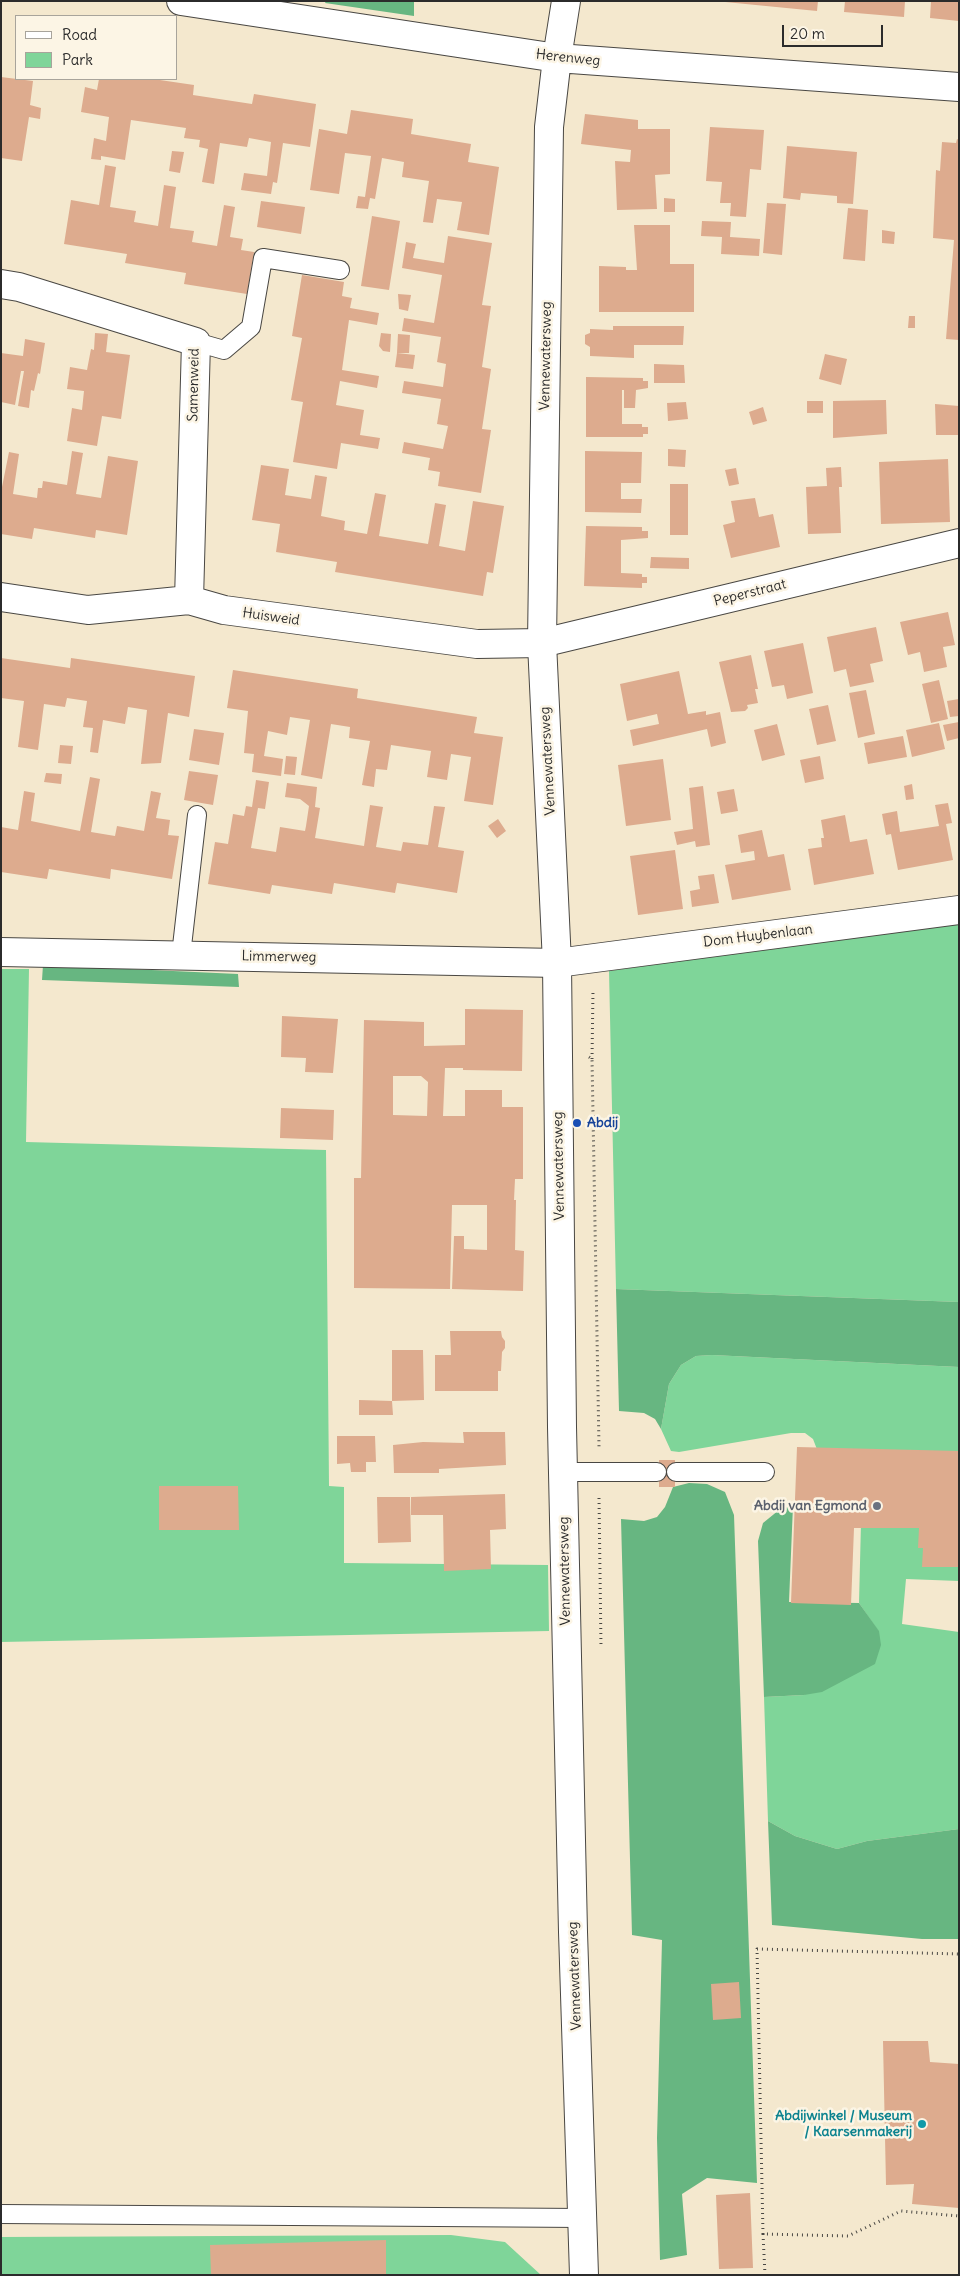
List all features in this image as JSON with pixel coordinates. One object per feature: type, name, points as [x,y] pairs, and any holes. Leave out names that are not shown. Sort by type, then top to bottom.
[{"type":"street","name":"Herenweg","points":[[181,1],[215,4],[557,58],[959,87]]},
{"type":"street","name":"Vennewatersweg","points":[[566,1],[549,127],[542,644],[557,963],[563,1472],[573,1932],[584,2275]]},
{"type":"street","name":"Samenweid","points":[[1,284],[19,287],[196,342],[189,600]]},
{"type":"street","name":"Peperstraat","points":[[542,644],[959,543]]},
{"type":"street","name":"Huisweid","points":[[1,597],[88,610],[189,600],[224,610],[477,644],[542,644]]},
{"type":"street","name":"Dom Huybenlaan","points":[[557,963],[959,910]]},
{"type":"street","name":"Limmerweg","points":[[1,952],[557,963]]},
{"type":"lane","points":[[196,342],[224,350],[251,327],[263,258],[340,270]]},
{"type":"lane","points":[[181,955],[197,815]]},
{"type":"lane","points":[[563,1472],[657,1472]]},
{"type":"lane","points":[[676,1472],[765,1472]]},
{"type":"lane","points":[[1,2214],[583,2218]]},
{"type":"path","points":[[592,958],[601,1648]]},
{"type":"path","points":[[558,1036],[592,1059]]},
{"type":"path","points":[[765,2275],[757,1949],[959,1954]]},
{"type":"path","points":[[763,2234],[848,2236],[901,2210],[959,2216]]},
{"type":"green space","points":[[326,1],[414,1],[414,16],[325,3]]},
{"type":"green space","points":[[959,920],[959,1302],[616,1289],[609,971]]},
{"type":"green space","points":[[43,965],[238,974],[239,987],[42,980]]},
{"type":"green space","points":[[1,969],[29,969],[26,1142],[326,1150],[329,1486],[344,1487],[344,1563],[548,1565],[549,1631],[1,1642]]},
{"type":"green space","points":[[616,1289],[959,1302],[959,1367],[712,1355],[696,1356],[681,1365],[669,1384],[661,1429],[655,1419],[644,1413],[619,1411]]},
{"type":"green space","points":[[712,1355],[959,1367],[959,1455],[818,1452],[813,1439],[805,1433],[791,1433],[679,1452],[671,1451],[661,1429],[669,1384],[681,1365],[696,1356]]},
{"type":"green space","points":[[689,1483],[707,1484],[725,1492],[734,1515],[757,2183],[707,2178],[682,2194],[687,2255],[660,2260],[657,2138],[662,1940],[632,1935],[621,1519],[644,1521],[657,1517],[665,1507],[673,1487]]},
{"type":"green space","points":[[793,1505],[789,1602],[859,1603],[879,1631],[881,1645],[875,1664],[822,1692],[764,1697],[758,1541],[763,1523],[779,1510]]},
{"type":"green space","points":[[861,1523],[930,1525],[930,1556],[959,1557],[959,1581],[906,1579],[902,1624],[959,1632],[959,1829],[867,1841],[837,1849],[795,1836],[768,1821],[764,1697],[804,1695],[879,1632],[859,1603]]},
{"type":"green space","points":[[768,1821],[795,1836],[837,1849],[867,1841],[959,1829],[959,1939],[922,1939],[772,1925]]},
{"type":"green space","points":[[451,2235],[505,2242],[541,2275],[1,2275],[1,2237]]},
{"type":"building","points":[[715,1],[818,1],[817,11]]},
{"type":"building","points":[[845,1],[905,1],[904,17],[844,12]]},
{"type":"building","points":[[931,1],[959,1],[959,21],[930,18]]},
{"type":"building","points":[[1,77],[33,81],[30,105],[41,108],[40,119],[29,117],[22,161],[1,158]]},
{"type":"building","points":[[99,80],[160,80],[194,85],[193,95],[252,104],[254,94],[316,104],[310,147],[283,143],[277,183],[273,182],[271,194],[241,190],[244,173],[267,176],[271,142],[249,138],[247,147],[220,143],[214,184],[202,182],[208,149],[199,147],[200,140],[184,138],[186,128],[131,120],[125,160],[101,156],[101,160],[91,159],[94,138],[106,141],[109,117],[81,112],[85,87],[97,90]]},
{"type":"building","points":[[351,110],[413,119],[411,134],[471,144],[468,162],[499,167],[489,235],[457,230],[462,202],[437,199],[433,223],[423,222],[429,181],[402,177],[404,162],[382,158],[375,199],[370,198],[368,209],[356,208],[358,196],[365,197],[371,156],[345,153],[339,194],[310,190],[319,129],[347,134]]},
{"type":"building","points":[[585,114],[638,120],[638,129],[670,129],[670,174],[655,175],[657,209],[617,210],[615,161],[630,162],[631,150],[581,144]]},
{"type":"building","points":[[710,127],[764,130],[761,170],[750,169],[746,217],[730,216],[731,203],[720,203],[722,182],[706,181]]},
{"type":"building","points":[[957,139],[959,140],[959,340],[946,339],[954,240],[933,238],[936,170],[940,171],[942,142],[956,143]]},
{"type":"building","points":[[787,146],[857,152],[853,204],[837,203],[837,196],[801,193],[800,200],[783,198]]},
{"type":"building","points":[[172,151],[184,152],[180,173],[169,171]]},
{"type":"building","points":[[105,165],[116,167],[110,207],[136,211],[134,222],[158,226],[164,185],[176,187],[170,228],[194,231],[192,242],[217,246],[224,205],[235,207],[230,237],[243,239],[241,250],[254,252],[247,294],[184,284],[186,273],[125,263],[127,254],[64,244],[71,200],[99,205]]},
{"type":"building","points":[[664,198],[675,199],[675,212],[664,212]]},
{"type":"building","points":[[261,201],[305,207],[301,234],[257,227]]},
{"type":"building","points":[[767,203],[786,204],[782,255],[763,253]]},
{"type":"building","points":[[848,208],[868,210],[865,261],[843,259]]},
{"type":"building","points":[[372,216],[400,221],[389,290],[361,286]]},
{"type":"building","points":[[702,221],[731,222],[730,237],[760,239],[759,256],[721,254],[722,237],[701,236]]},
{"type":"building","points":[[634,225],[670,225],[670,264],[694,264],[694,312],[599,312],[599,266],[626,267],[626,270],[637,270]]},
{"type":"building","points":[[882,230],[895,232],[894,244],[882,243]]},
{"type":"building","points":[[448,236],[492,243],[482,305],[491,306],[482,367],[491,369],[482,429],[491,430],[481,493],[438,486],[440,472],[428,470],[430,458],[402,453],[404,442],[443,449],[448,426],[437,424],[441,399],[402,393],[404,381],[443,387],[446,364],[437,362],[441,337],[402,331],[404,318],[434,323],[442,275],[402,268],[406,242],[416,244],[413,258],[444,263]]},
{"type":"building","points":[[302,275],[344,282],[342,296],[352,298],[350,308],[379,313],[377,325],[349,320],[342,370],[379,376],[377,388],[340,381],[336,405],[364,410],[360,435],[380,438],[378,449],[341,443],[337,469],[293,462],[303,402],[291,400],[302,338],[292,336]]},
{"type":"building","points":[[398,294],[411,295],[408,311],[399,309]]},
{"type":"building","points":[[909,316],[915,316],[915,328],[908,328]]},
{"type":"building","points":[[613,326],[684,326],[683,345],[634,345],[634,358],[590,356],[590,347],[585,344],[585,335],[590,333],[590,329],[613,330]]},
{"type":"building","points":[[95,333],[108,334],[106,352],[130,355],[121,419],[102,416],[97,446],[67,441],[72,408],[82,410],[84,391],[67,389],[70,367],[87,370],[91,349],[94,350]]},
{"type":"building","points":[[381,333],[391,334],[390,352],[383,351],[379,346]]},
{"type":"building","points":[[398,334],[410,335],[409,353],[397,353]]},
{"type":"building","points":[[25,339],[45,343],[40,374],[38,373],[34,391],[31,390],[29,408],[18,406],[24,371],[21,371],[15,405],[1,402],[1,353],[23,356]]},
{"type":"building","points":[[397,353],[415,355],[413,369],[395,367]]},
{"type":"building","points":[[825,354],[847,359],[841,385],[819,379]]},
{"type":"building","points":[[654,364],[684,365],[685,383],[654,383]]},
{"type":"building","points":[[586,377],[643,378],[643,381],[648,381],[648,388],[636,390],[635,408],[624,408],[624,390],[622,390],[622,424],[642,424],[642,427],[648,427],[648,434],[643,434],[643,437],[586,437]]},
{"type":"building","points":[[886,400],[887,434],[833,438],[833,401]]},
{"type":"building","points":[[807,401],[823,401],[823,413],[807,413]]},
{"type":"building","points":[[686,402],[688,419],[668,421],[667,403]]},
{"type":"building","points":[[935,404],[959,406],[959,435],[936,435]]},
{"type":"building","points":[[763,407],[767,421],[753,425],[749,412]]},
{"type":"building","points":[[668,449],[686,450],[685,467],[668,466]]},
{"type":"building","points":[[72,451],[83,453],[76,494],[101,498],[108,456],[138,461],[127,535],[96,530],[95,538],[34,528],[32,539],[1,534],[1,492],[9,452],[19,454],[13,494],[37,498],[38,488],[42,488],[43,481],[67,485]]},
{"type":"building","points":[[585,451],[642,452],[641,483],[621,483],[621,499],[642,499],[641,513],[585,512]]},
{"type":"building","points":[[948,459],[950,522],[881,524],[879,462]]},
{"type":"building","points":[[261,465],[289,469],[285,495],[311,499],[315,475],[327,477],[321,516],[345,521],[344,530],[367,534],[375,493],[386,495],[379,536],[428,544],[435,503],[446,505],[439,546],[465,551],[473,501],[504,506],[493,573],[487,572],[483,596],[335,572],[337,562],[276,552],[280,524],[252,520]]},
{"type":"building","points":[[841,467],[842,487],[839,487],[841,533],[808,534],[806,487],[827,486],[826,468]]},
{"type":"building","points":[[736,468],[739,484],[729,486],[725,470]]},
{"type":"building","points":[[670,484],[688,484],[688,535],[670,535]]},
{"type":"building","points":[[755,498],[759,517],[773,514],[780,547],[731,558],[723,525],[735,522],[731,501]]},
{"type":"building","points":[[586,526],[642,527],[642,531],[648,531],[648,538],[621,540],[621,573],[642,574],[642,577],[647,577],[647,583],[642,583],[642,588],[584,586]]},
{"type":"building","points":[[651,557],[689,558],[689,569],[650,568]]},
{"type":"building","points":[[948,612],[955,645],[943,647],[947,667],[924,672],[920,652],[908,655],[900,622]]},
{"type":"building","points":[[876,627],[883,661],[870,664],[874,682],[850,687],[846,669],[834,672],[827,637]]},
{"type":"building","points":[[803,643],[813,693],[787,699],[784,685],[772,687],[764,651]]},
{"type":"building","points":[[751,655],[758,689],[755,689],[758,703],[747,705],[748,708],[745,711],[731,712],[719,662]]},
{"type":"building","points":[[1,658],[70,668],[71,658],[195,676],[189,717],[168,713],[161,763],[141,764],[147,710],[128,707],[125,724],[103,720],[98,753],[90,752],[93,728],[83,727],[87,701],[67,698],[65,707],[44,704],[38,750],[18,747],[24,701],[1,698]]},
{"type":"building","points":[[233,670],[358,689],[357,698],[477,717],[474,733],[503,737],[493,805],[464,801],[471,757],[451,754],[447,780],[427,777],[431,751],[391,745],[387,770],[376,769],[374,787],[362,785],[370,741],[349,738],[350,727],[331,724],[322,779],[301,775],[310,720],[290,717],[287,735],[268,731],[264,756],[283,759],[281,776],[252,772],[254,754],[244,753],[248,711],[227,708]]},
{"type":"building","points":[[679,671],[688,714],[706,711],[706,715],[720,712],[726,743],[711,747],[707,729],[633,746],[630,730],[659,724],[657,714],[627,721],[620,684]]},
{"type":"building","points":[[939,680],[948,719],[931,723],[922,684]]},
{"type":"building","points":[[866,690],[875,734],[858,738],[849,693]]},
{"type":"building","points":[[959,699],[959,716],[950,717],[947,701]]},
{"type":"building","points":[[828,705],[836,741],[817,745],[809,709]]},
{"type":"building","points":[[959,722],[959,738],[947,741],[943,725]]},
{"type":"building","points":[[939,723],[945,749],[912,757],[906,730]]},
{"type":"building","points":[[777,724],[785,755],[762,761],[754,730]]},
{"type":"building","points":[[194,729],[224,733],[219,765],[189,760]]},
{"type":"building","points":[[903,736],[907,757],[868,764],[864,743]]},
{"type":"building","points":[[60,745],[73,746],[71,764],[58,763]]},
{"type":"building","points":[[286,756],[297,757],[295,775],[284,774]]},
{"type":"building","points":[[820,756],[824,779],[805,783],[800,760]]},
{"type":"building","points":[[663,759],[671,820],[626,826],[618,765]]},
{"type":"building","points":[[189,771],[218,775],[213,805],[184,800]]},
{"type":"building","points":[[46,773],[62,774],[61,784],[44,782]]},
{"type":"building","points":[[90,777],[100,779],[91,832],[115,836],[117,826],[144,831],[151,791],[161,793],[156,818],[170,820],[168,835],[179,836],[172,879],[111,869],[110,879],[49,869],[47,879],[1,872],[1,827],[18,830],[24,791],[35,793],[31,821],[80,831]]},
{"type":"building","points":[[256,780],[269,782],[265,809],[258,808],[251,848],[276,852],[280,827],[305,831],[306,826],[309,806],[300,799],[285,797],[287,783],[317,787],[315,807],[320,808],[315,838],[364,846],[370,805],[383,807],[376,847],[401,851],[403,842],[428,845],[434,806],[445,807],[438,847],[464,851],[457,893],[397,883],[395,893],[334,883],[332,894],[272,885],[270,894],[208,884],[215,842],[228,844],[233,814],[244,816],[246,806],[252,807]]},
{"type":"building","points":[[912,784],[914,799],[906,800],[904,786]]},
{"type":"building","points":[[703,786],[710,845],[696,847],[695,841],[677,845],[674,832],[693,829],[689,788]]},
{"type":"building","points":[[734,789],[738,811],[721,814],[717,792]]},
{"type":"building","points":[[948,803],[952,823],[946,824],[953,860],[898,870],[891,834],[886,835],[882,814],[897,811],[900,832],[939,826],[935,805]]},
{"type":"building","points":[[845,815],[850,842],[867,839],[874,874],[814,885],[808,849],[822,847],[821,838],[824,838],[821,820]]},
{"type":"building","points":[[498,819],[506,831],[497,838],[488,826]]},
{"type":"building","points":[[762,830],[768,857],[784,854],[791,890],[732,900],[725,865],[755,860],[754,851],[741,853],[738,835]]},
{"type":"building","points":[[675,850],[683,909],[638,915],[630,856]]},
{"type":"building","points":[[714,874],[719,903],[692,907],[690,891],[700,889],[698,876]]},
{"type":"building","points":[[465,1009],[523,1010],[522,1071],[445,1068],[443,1116],[465,1116],[465,1090],[502,1090],[502,1107],[523,1107],[523,1179],[515,1179],[514,1200],[516,1200],[515,1250],[524,1251],[523,1291],[452,1289],[454,1236],[464,1236],[464,1249],[487,1250],[487,1205],[452,1205],[450,1289],[354,1288],[354,1178],[361,1178],[364,1020],[424,1022],[424,1046],[465,1045]],"holes":[[[393,1076],[421,1076],[428,1082],[427,1116],[393,1115]]]},
{"type":"building","points":[[282,1016],[338,1019],[333,1073],[305,1072],[306,1058],[281,1057]]},
{"type":"building","points":[[281,1108],[334,1110],[333,1140],[280,1138]]},
{"type":"building","points":[[450,1331],[501,1331],[505,1341],[505,1348],[502,1352],[501,1371],[498,1371],[498,1391],[435,1391],[435,1355],[451,1355]]},
{"type":"building","points":[[392,1350],[423,1350],[424,1400],[392,1401]]},
{"type":"building","points":[[359,1400],[392,1401],[393,1415],[359,1415]]},
{"type":"building","points":[[463,1432],[505,1432],[506,1465],[439,1469],[439,1473],[394,1473],[393,1445],[423,1442],[464,1443]]},
{"type":"building","points":[[337,1436],[375,1436],[376,1462],[366,1462],[366,1472],[351,1472],[350,1463],[337,1464]]},
{"type":"building","name":"Abdij van Egmond","points":[[797,1447],[959,1451],[958,1567],[922,1567],[923,1548],[918,1548],[919,1528],[854,1528],[851,1605],[791,1603]]},
{"type":"building","points":[[659,1460],[675,1460],[675,1487],[659,1487]]},
{"type":"building","points":[[159,1486],[238,1486],[239,1530],[159,1530]]},
{"type":"building","points":[[505,1494],[506,1529],[490,1530],[491,1569],[444,1571],[443,1515],[411,1515],[411,1497]]},
{"type":"building","points":[[377,1497],[410,1497],[411,1542],[378,1543]]},
{"type":"building","points":[[739,1982],[741,2018],[713,2020],[711,1984]]},
{"type":"building","name":"Abdijwinkel / Museum / Kaarsenmakerij","points":[[883,2041],[928,2041],[930,2062],[959,2064],[959,2208],[912,2204],[914,2184],[886,2185]]},
{"type":"building","points":[[750,2193],[753,2268],[719,2269],[716,2195]]},
{"type":"building","points":[[386,2240],[386,2275],[211,2275],[210,2245]]},
{"type":"place","name":"Abdij","points":[[577,1123]]},
{"type":"place","name":"Abdij van Egmond","points":[[877,1506]]},
{"type":"place","name":"Abdijwinkel / Museum / Kaarsenmakerij","points":[[922,2124]]}]
